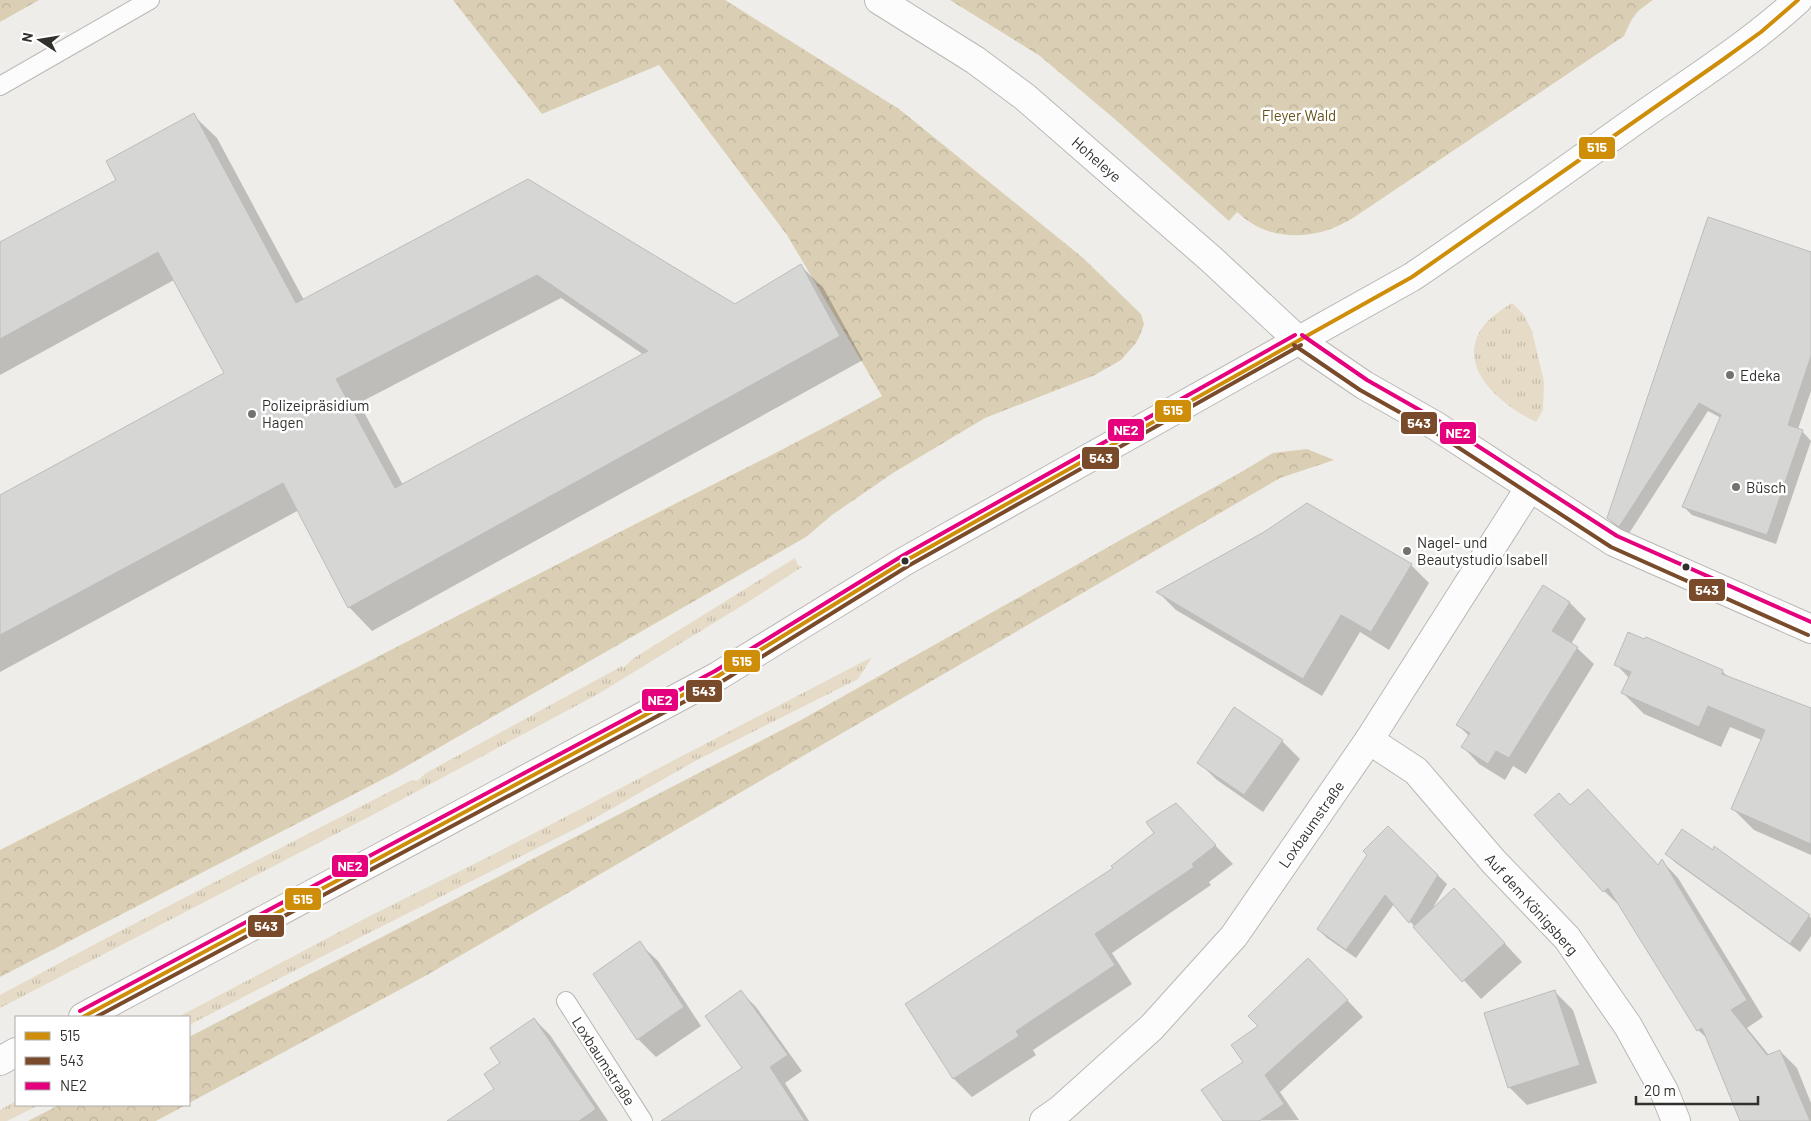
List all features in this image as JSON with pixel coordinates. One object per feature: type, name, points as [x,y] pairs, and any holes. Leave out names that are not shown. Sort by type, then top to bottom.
[{"type":"street","name":"Hoheleye","points":[[879,0],[975,60],[1025,97],[1189,239],[1298,340],[1364,385],[1436,426],[1614,542],[1811,629]]},
{"type":"street","points":[[85,1016],[718,676],[905,561],[1412,276],[1475,234],[1723,58],[1798,0]]},
{"type":"street","name":"Loxbaumstraße","points":[[1044,1121],[1061,1109],[1152,1026],[1234,936],[1369,740],[1530,487]]},
{"type":"street","name":"Auf dem Königsberg","points":[[1369,740],[1416,771],[1494,862],[1567,938],[1628,1026],[1664,1091],[1676,1121]]},
{"type":"street","points":[[0,1061],[15,1053]]},
{"type":"lane","points":[[0,86],[150,0]]},
{"type":"lane","name":"Loxbaumstraße","points":[[566,1001],[643,1121]]},
{"type":"green space","points":[[0,0],[39,0],[0,22]]},
{"type":"green space","points":[[453,0],[725,0],[899,109],[1082,257],[1141,314],[1144,324],[1140,335],[1136,343],[1121,360],[1095,375],[985,418],[893,473],[832,515],[806,537],[393,774],[0,977],[0,850],[783,449],[882,396],[787,235],[659,65],[542,114]]},
{"type":"green space","name":"Fleyer Wald","points":[[950,0],[1653,0],[1635,15],[1624,36],[1353,218],[1318,233],[1293,235],[1268,231],[1256,226],[1237,212],[1229,221],[1117,121],[1040,56]]},
{"type":"green space","points":[[1512,303],[1524,315],[1532,331],[1544,382],[1543,410],[1536,422],[1511,407],[1488,386],[1479,373],[1475,360],[1475,346],[1480,331],[1490,319]]},
{"type":"green space","points":[[1307,449],[1334,460],[1280,478],[427,975],[190,1102],[190,1036],[801,720],[1273,453]]},
{"type":"green space","points":[[795,558],[798,565],[802,567],[598,694],[384,809],[0,1008],[0,995],[412,780],[417,781],[426,773],[622,666],[623,668],[634,658]]},
{"type":"green space","points":[[872,657],[858,679],[697,760],[583,825],[190,1024],[190,1016],[180,1016],[362,920],[500,851]]},
{"type":"green space","points":[[15,1102],[15,1106],[37,1106],[7,1121],[0,1121],[0,1110]]},
{"type":"green space","points":[[57,1106],[184,1106],[156,1121],[28,1121]]},
{"type":"building","points":[[194,113],[296,303],[528,179],[735,304],[801,264],[840,336],[348,608],[283,483],[0,635],[0,495],[224,373],[158,252],[0,339],[0,242],[116,180],[106,161]],"holes":[[[537,275],[648,351],[395,488],[336,379]]]},
{"type":"building","name":"Edeka","points":[[1708,217],[1811,252],[1811,356],[1788,425],[1803,430],[1767,535],[1682,507],[1721,415],[1699,403],[1619,527],[1607,518]]},
{"type":"building","points":[[1307,503],[1412,564],[1371,632],[1341,615],[1303,679],[1156,592],[1264,532]]},
{"type":"building","points":[[1543,585],[1570,602],[1552,631],[1578,647],[1509,758],[1496,751],[1488,764],[1461,747],[1470,733],[1456,725]]},
{"type":"building","points":[[1628,632],[1644,639],[1646,637],[1723,670],[1722,674],[1811,708],[1811,844],[1731,809],[1765,730],[1708,706],[1699,727],[1621,693],[1631,672],[1614,665]]},
{"type":"building","points":[[1234,707],[1283,740],[1244,795],[1197,763]]},
{"type":"building","points":[[1588,789],[1658,865],[1662,859],[1747,1000],[1731,1010],[1767,1055],[1780,1050],[1810,1121],[1740,1121],[1702,1028],[1697,1031],[1608,888],[1603,892],[1534,815],[1559,793],[1570,805]]},
{"type":"building","points":[[1176,803],[1216,845],[1192,864],[1194,867],[1095,934],[1115,965],[1016,1031],[1019,1036],[953,1079],[905,1004],[1113,868],[1111,866],[1154,833],[1146,822]]},
{"type":"building","points":[[1388,826],[1438,875],[1409,923],[1385,895],[1346,950],[1317,929],[1367,855],[1363,851]]},
{"type":"building","points":[[1682,829],[1713,850],[1714,846],[1810,915],[1790,944],[1665,854]]},
{"type":"building","points":[[1454,888],[1505,943],[1462,982],[1413,927]]},
{"type":"building","points":[[640,941],[684,1007],[637,1040],[593,974]]},
{"type":"building","points":[[1308,958],[1348,1000],[1265,1075],[1284,1104],[1259,1121],[1223,1121],[1201,1090],[1243,1062],[1231,1045],[1258,1026],[1248,1016]]},
{"type":"building","points":[[741,990],[788,1055],[770,1067],[805,1121],[661,1121],[742,1068],[705,1016]]},
{"type":"building","points":[[1555,990],[1580,1065],[1508,1088],[1484,1013]]},
{"type":"building","points":[[534,1018],[596,1109],[579,1121],[447,1121],[494,1089],[484,1074],[500,1063],[490,1048]]},
{"type":"transit line","name":"515","points":[[85,1016],[718,676],[905,561],[1412,277],[1721,61],[1761,32],[1798,0]]},
{"type":"transit line","name":"NE2","points":[[80,1011],[715,671],[902,556],[1295,335]]},
{"type":"transit line","name":"NE2","points":[[1302,335],[1367,380],[1439,421],[1617,536],[1811,622]]},
{"type":"transit line","name":"543","points":[[1294,345],[1360,390],[1433,431],[1611,547],[1808,635]]},
{"type":"transit line","name":"543","points":[[98,1016],[721,682],[908,566],[1301,345]]},
{"type":"place","name":"Edeka","points":[[1730,375]]},
{"type":"place","name":"Polizeipräsidium Hagen","points":[[252,414]]},
{"type":"place","name":"Büsch","points":[[1736,487]]},
{"type":"place","name":"Nagel- und Beautystudio Isabell","points":[[1407,551]]}]
